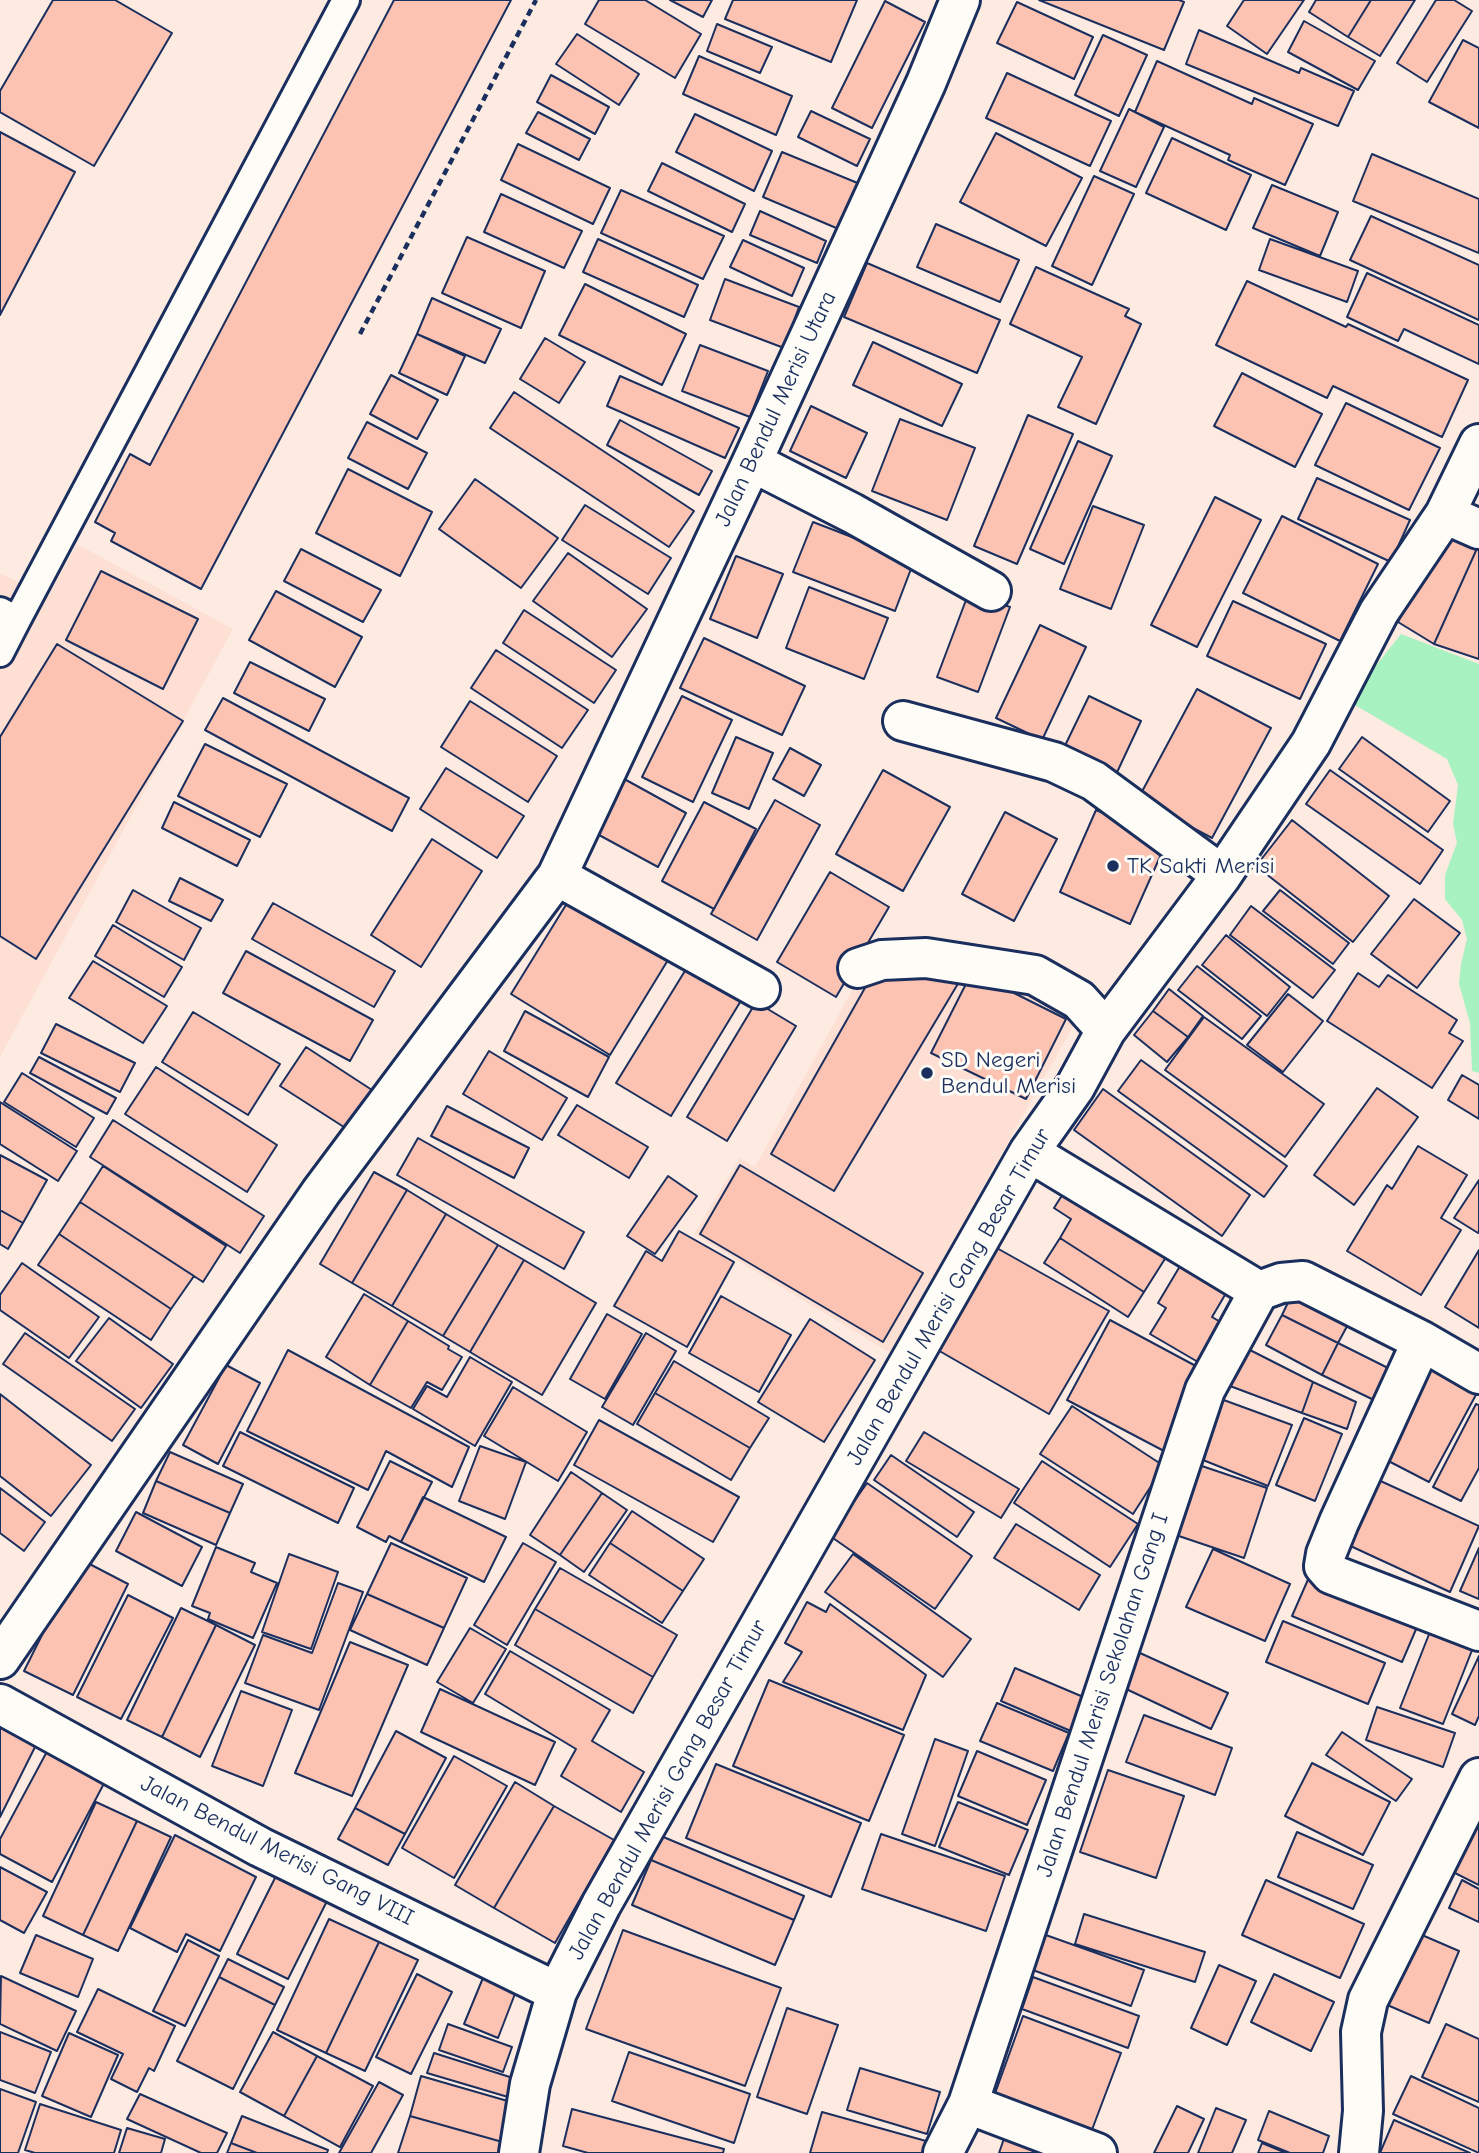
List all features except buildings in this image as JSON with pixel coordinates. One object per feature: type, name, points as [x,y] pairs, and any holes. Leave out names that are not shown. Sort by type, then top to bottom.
[{"type":"street","name":"Jalan Bendul Merisi Utara","points":[[0,1659],[321,1192],[557,876],[752,462],[926,83],[960,0]]},
{"type":"street","name":"Jalan Bendul Merisi Gang Besar Timur","points":[[519,2153],[530,2084],[557,1992],[601,1905],[1029,1152],[1075,1087],[1106,1030],[1222,875],[1311,743],[1380,612],[1445,514],[1479,444]]},
{"type":"street","points":[[752,462],[852,513],[991,591]]},
{"type":"street","points":[[1445,514],[1479,529]]},
{"type":"street","points":[[903,721],[1054,762],[1094,781],[1222,875]]},
{"type":"street","points":[[557,876],[760,989]]},
{"type":"street","points":[[858,968],[882,960],[926,958],[1035,975],[1079,1000],[1106,1030]]},
{"type":"street","points":[[1029,1152],[1259,1291],[1281,1283],[1303,1281],[1422,1341],[1479,1374]]},
{"type":"street","name":"Jalan Bendul Merisi Sekolahan Gang I","points":[[943,2153],[968,2104],[1205,1390],[1259,1291]]},
{"type":"street","points":[[1422,1341],[1339,1522],[1324,1566],[1331,1574],[1479,1631]]},
{"type":"street","name":"Jalan Bendul Merisi Gang VIII","points":[[0,1704],[260,1847],[557,1992]]},
{"type":"street","points":[[1359,2153],[1363,2111],[1361,2032],[1368,2000],[1479,1778]]},
{"type":"street","points":[[968,2104],[1097,2153]]},
{"type":"lane","points":[[0,653],[9,615],[346,0]]},
{"type":"path","points":[[360,334],[536,0]]},
{"type":"shaded area","points":[[77,544],[233,629],[0,1057],[0,573],[48,597]]},
{"type":"shaded area","name":"SD Negeri Bendul Merisi","points":[[988,946],[1095,987],[890,1353],[694,1234],[740,1158],[755,1167],[872,954]]},
{"type":"green space","points":[[1401,634],[1479,664],[1479,1073],[1472,1071],[1470,1023],[1459,984],[1467,939],[1462,920],[1445,899],[1445,875],[1457,843],[1453,824],[1458,785],[1447,759],[1348,701]]},
{"type":"place","name":"TK Sakti Merisi","points":[[1113,866]]},
{"type":"place","name":"SD Negeri Bendul Merisi","points":[[927,1073]]}]
